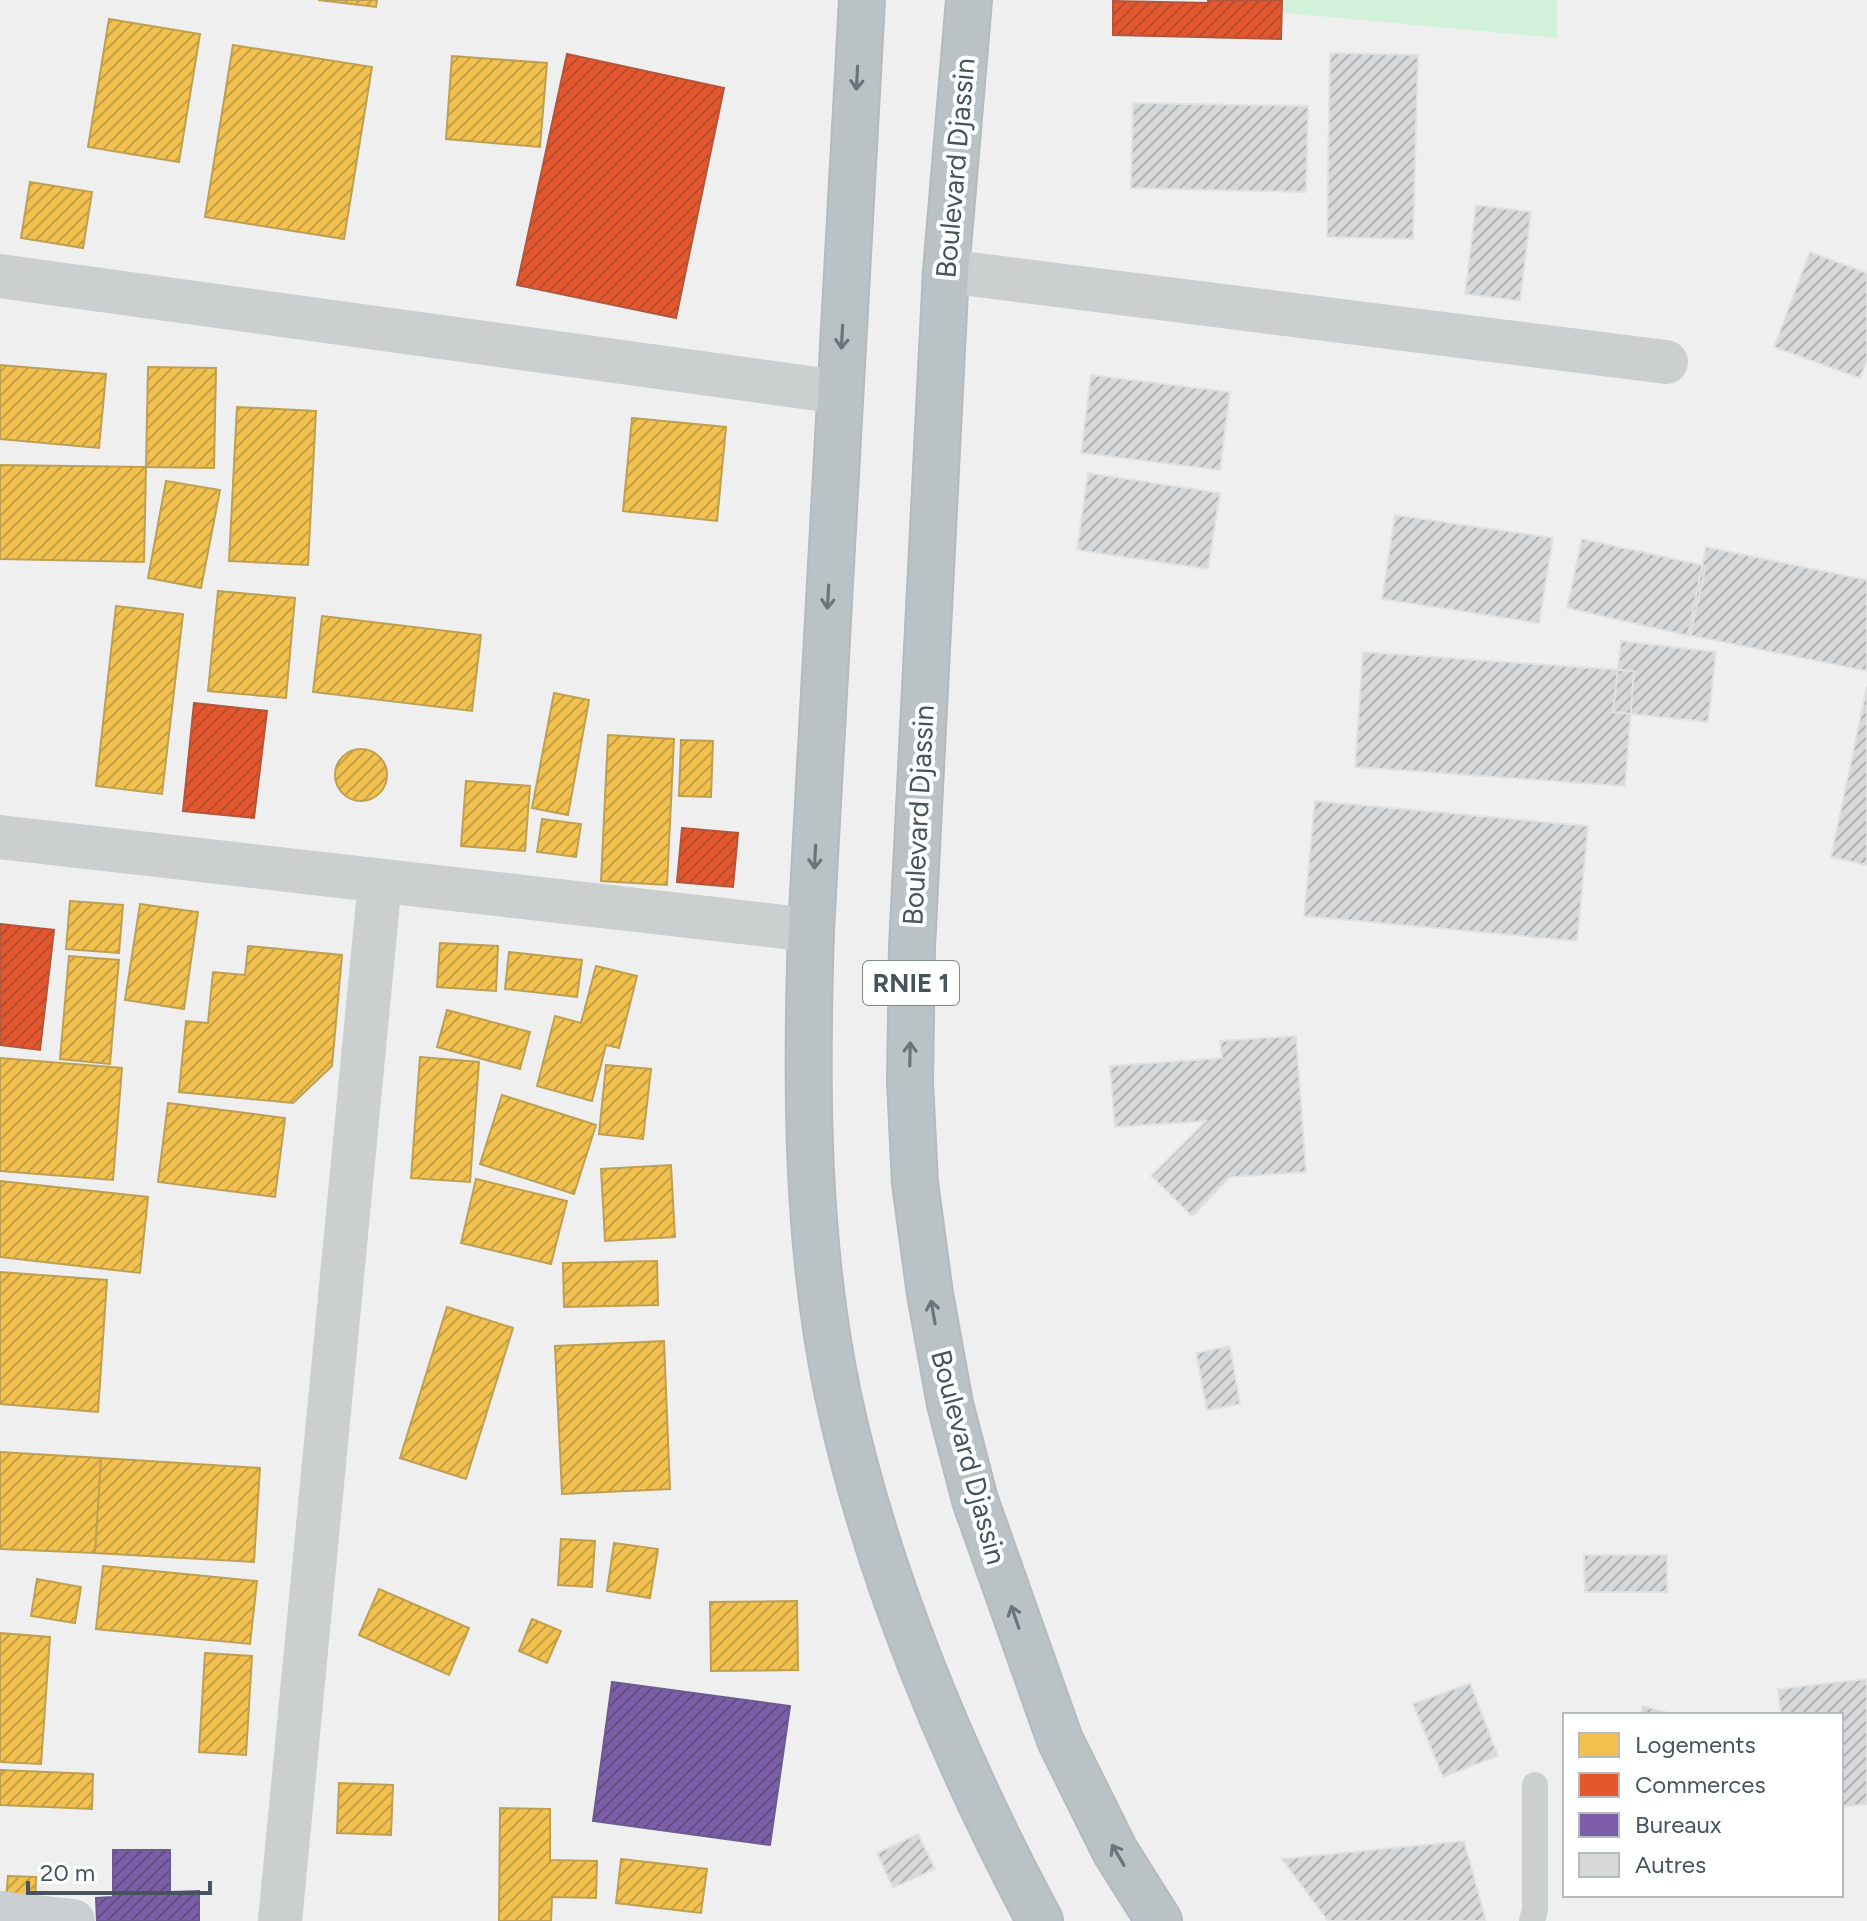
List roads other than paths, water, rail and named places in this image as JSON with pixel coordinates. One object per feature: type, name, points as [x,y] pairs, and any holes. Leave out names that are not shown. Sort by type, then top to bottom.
[{"type":"highway","points":[[862,0],[811,930],[807,1058],[811,1169],[821,1288],[838,1394],[866,1506],[953,1739],[1006,1858],[1040,1921]]},
{"type":"highway","name":"Boulevard Djassin","points":[[969,0],[946,271],[912,947],[910,1082],[915,1183],[930,1294],[950,1404],[975,1500],[1060,1740],[1115,1851],[1159,1921]]},
{"type":"main road","points":[[0,1913],[73,1921]]},
{"type":"street","points":[[946,271],[1666,362]]},
{"type":"street","points":[[0,276],[839,392]]},
{"type":"street","points":[[0,837],[811,930]]},
{"type":"street","points":[[280,1921],[380,881]]},
{"type":"lane","points":[[1532,1921],[1535,1909],[1535,1785]]}]
